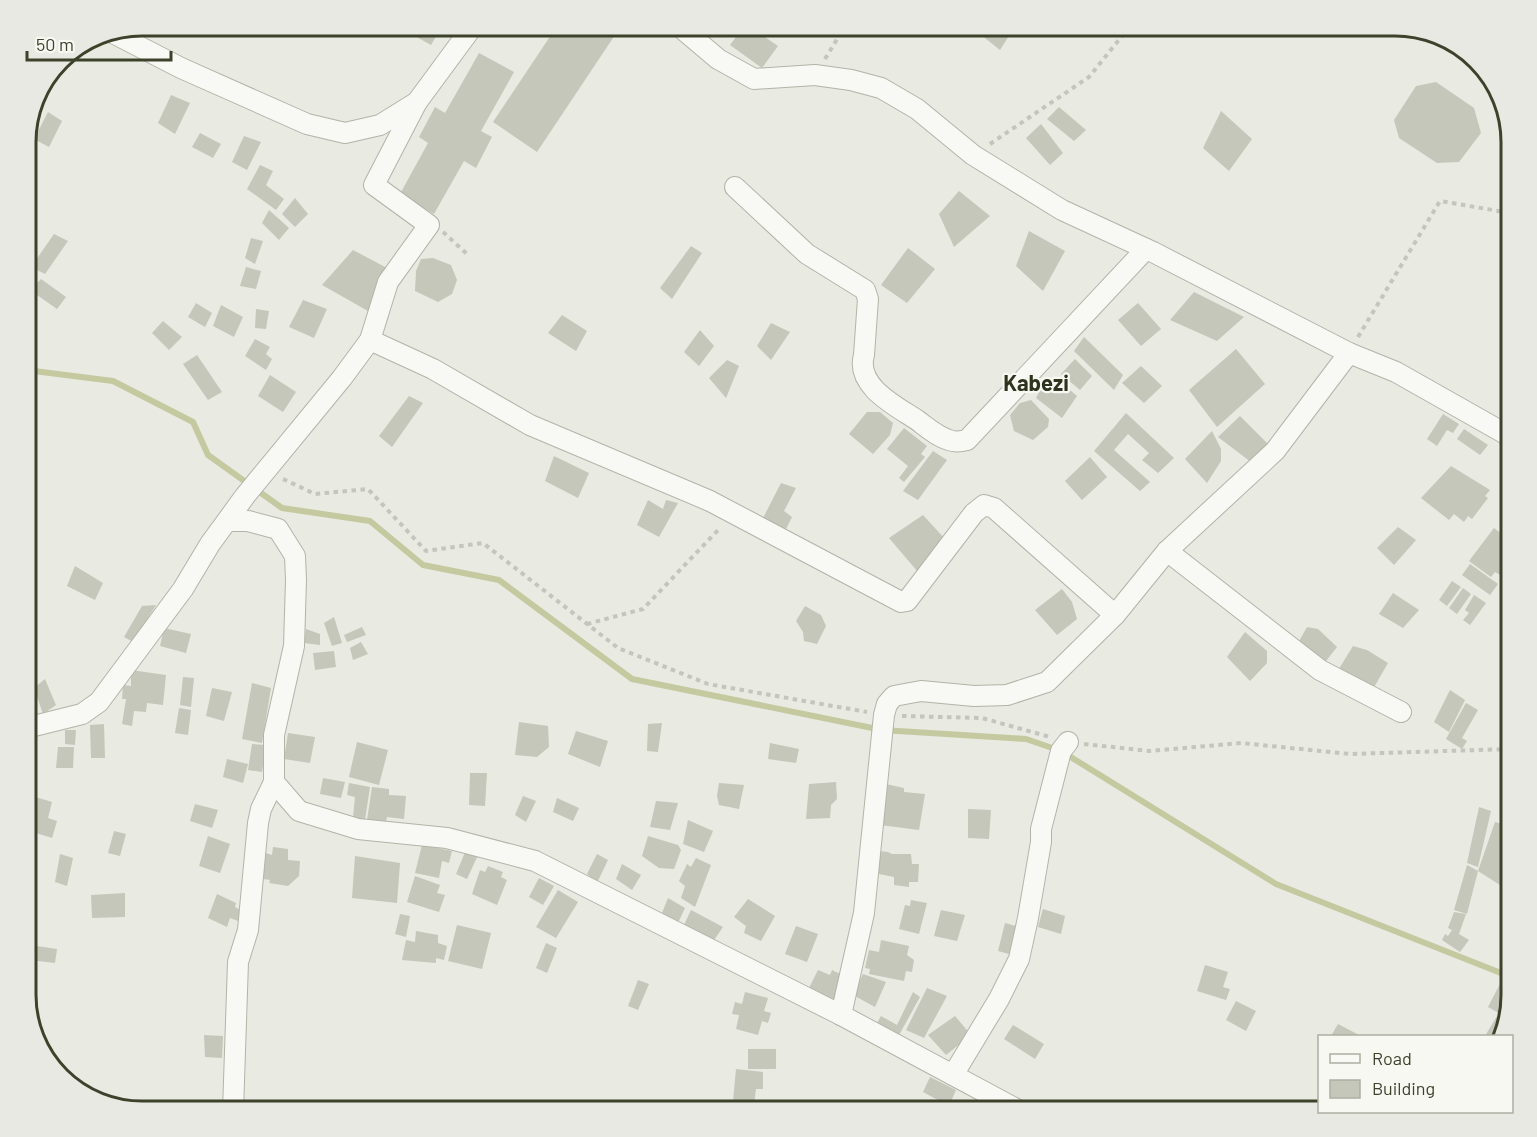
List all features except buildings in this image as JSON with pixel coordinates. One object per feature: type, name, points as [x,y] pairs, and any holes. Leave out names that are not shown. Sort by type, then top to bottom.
[{"type":"street","points":[[36,726],[82,714],[99,702],[183,590],[210,544],[245,496],[342,378],[370,340],[388,282],[429,225],[374,185],[417,102],[466,36]]},
{"type":"street","points":[[691,36],[718,59],[754,80],[815,75],[851,80],[881,88],[917,109],[973,155],[1062,210],[1146,249],[1348,353],[1396,372],[1501,431]]},
{"type":"street","points":[[123,38],[181,68],[307,124],[345,133],[380,125],[417,102]]},
{"type":"street","points":[[735,187],[807,254],[865,290],[868,299],[864,355],[861,364],[868,380],[879,395],[942,438],[956,442],[967,440],[1146,249]]},
{"type":"street","points":[[370,340],[433,369],[530,425],[710,501],[901,602],[908,601],[974,513],[980,507],[989,506],[1115,615]]},
{"type":"street","points":[[842,1015],[864,913],[887,704],[894,696],[921,691],[974,696],[1008,695],[1047,682],[1115,615],[1167,551],[1275,451],[1348,353]]},
{"type":"street","points":[[228,521],[248,520],[278,529],[295,556],[294,646],[274,735],[274,782],[260,816],[248,930],[238,962],[233,1101]]},
{"type":"street","points":[[1167,551],[1320,670],[1401,712]]},
{"type":"street","points":[[953,1075],[999,999],[1019,959],[1030,907],[1041,842],[1041,829],[1061,751],[1068,742]]},
{"type":"street","points":[[274,782],[299,812],[358,829],[447,838],[535,861],[842,1015],[1000,1101]]},
{"type":"path","points":[[815,75],[839,36]]},
{"type":"path","points":[[973,155],[1089,77],[1122,36]]},
{"type":"path","points":[[1348,353],[1440,201],[1501,211]]},
{"type":"path","points":[[429,225],[448,235],[466,254]]},
{"type":"path","points":[[266,471],[315,494],[368,489],[426,551],[483,543],[618,648],[708,684],[884,715],[982,718],[1068,742],[1150,751],[1241,742],[1350,754],[1501,749]]},
{"type":"path","points":[[587,625],[643,609],[733,514]]},
{"type":"waterway","points":[[36,371],[113,381],[193,422],[208,455],[282,508],[370,521],[423,565],[499,580],[632,679],[882,730],[1026,739],[1061,751],[1276,884],[1501,973]]},
{"type":"district","name":"Kabezi","points":[[1036,382]]}]
